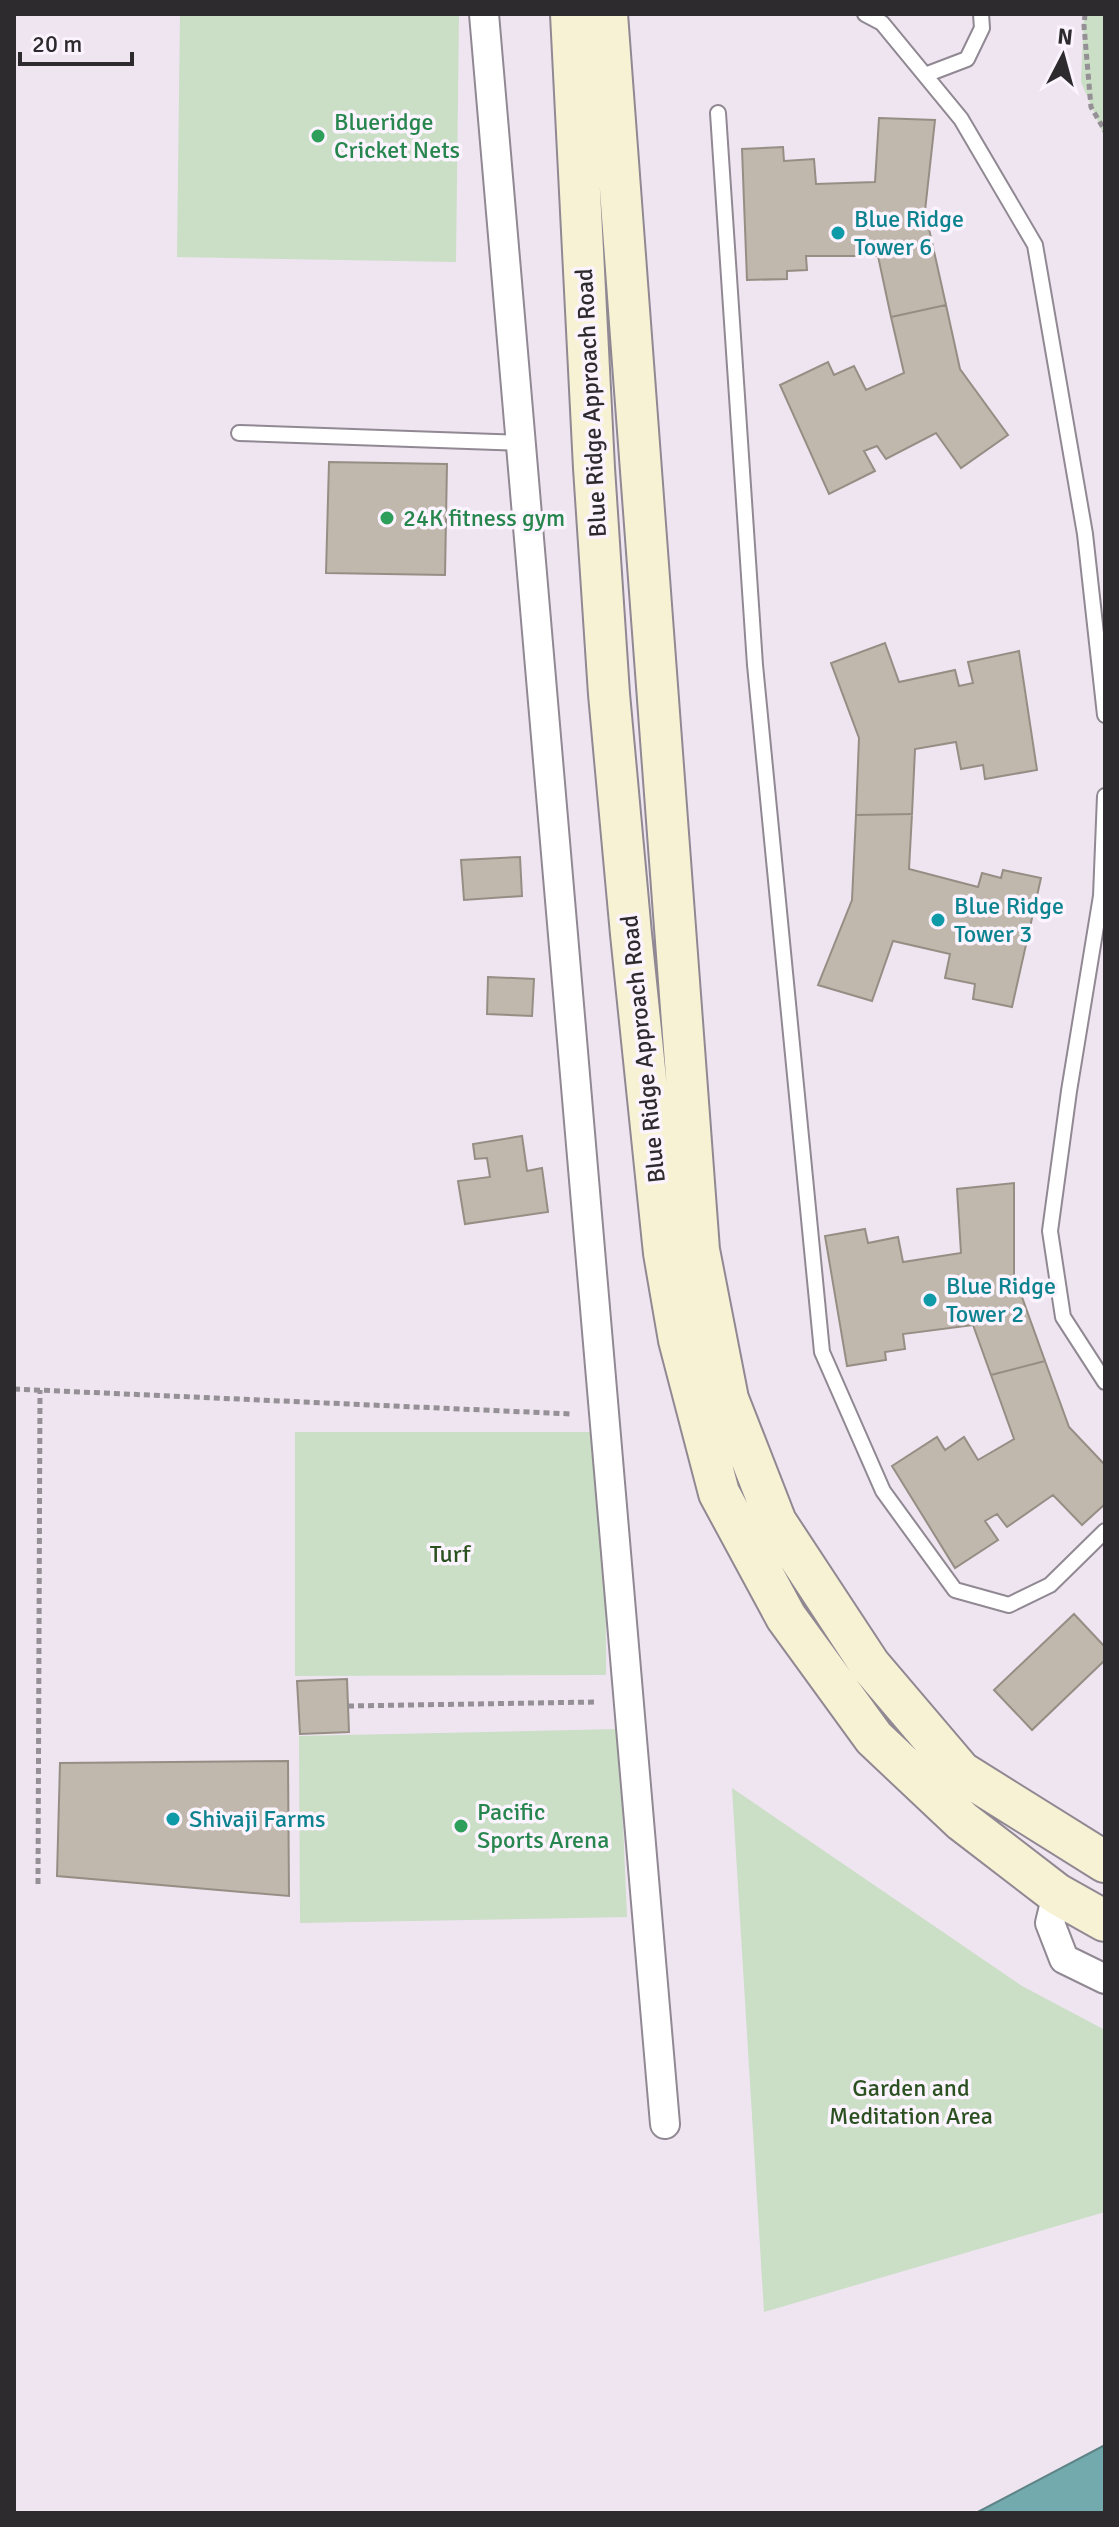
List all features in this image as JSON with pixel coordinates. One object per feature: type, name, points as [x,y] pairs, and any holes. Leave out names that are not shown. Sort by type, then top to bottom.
[{"type":"street","points":[[484,14],[665,2124]]},
{"type":"street","name":"Blue Ridge Approach Road","points":[[571,14],[606,652],[682,1252],[728,1399],[776,1522],[870,1665],[961,1772],[1105,1862]]},
{"type":"street","name":"Blue Ridge Approach Road","points":[[607,14],[654,647],[682,1252],[679,1340],[719,1493],[786,1617],[874,1738],[962,1821],[1057,1894],[1105,1921]]},
{"type":"street","points":[[594,468],[641,464]]},
{"type":"street","points":[[606,652],[654,647]]},
{"type":"street","points":[[1057,1894],[1050,1923],[1064,1959],[1105,1979]]},
{"type":"lane","points":[[865,14],[882,23],[961,119],[1035,245],[1085,534],[1105,715]]},
{"type":"lane","points":[[925,75],[967,59],[982,28],[981,14]]},
{"type":"lane","points":[[718,113],[755,665],[822,1352],[883,1491],[955,1590],[1009,1605],[1050,1585],[1105,1531]]},
{"type":"lane","points":[[239,433],[521,443]]},
{"type":"lane","points":[[1105,796],[1101,896],[1050,1231],[1063,1317],[1105,1382]]},
{"type":"path","points":[[1085,14],[1091,107],[1105,131]]},
{"type":"path","points":[[14,1389],[605,1415]]},
{"type":"path","points":[[38,1884],[40,1390]]},
{"type":"path","points":[[348,1706],[629,1701]]},
{"type":"green space","name":"Blueridge Cricket Nets","points":[[180,14],[459,14],[456,262],[177,257]]},
{"type":"green space","points":[[1084,14],[1105,14],[1105,138],[1081,82]]},
{"type":"green space","name":"Turf","points":[[295,1432],[605,1432],[606,1675],[295,1676]]},
{"type":"green space","name":"Pacific Sports Arena","points":[[619,1729],[627,1917],[300,1923],[299,1736]]},
{"type":"green space","name":"Garden and Meditation Area","points":[[732,1788],[1022,1986],[1105,2030],[1105,2212],[764,2312]]},
{"type":"water","points":[[1105,2445],[1105,2513],[976,2513]]},
{"type":"building","name":"Blue Ridge Tower 6","points":[[879,118],[935,120],[925,211],[946,305],[891,317],[878,256],[806,256],[807,270],[787,271],[787,279],[747,280],[742,149],[783,147],[784,161],[814,159],[816,184],[875,182]]},
{"type":"building","points":[[946,305],[960,369],[1008,435],[961,468],[936,433],[886,459],[877,446],[864,451],[875,471],[829,494],[780,385],[828,362],[834,375],[854,366],[866,390],[904,373],[891,317]]},
{"type":"building","name":"24K fitness gym","points":[[329,462],[447,464],[445,575],[326,573]]},
{"type":"building","points":[[885,643],[899,682],[955,670],[959,686],[973,683],[968,662],[1019,651],[1037,770],[985,779],[983,765],[961,769],[956,742],[915,749],[912,814],[856,815],[859,738],[831,663]]},
{"type":"building","name":"Blue Ridge Tower 3","points":[[912,814],[909,869],[978,887],[982,873],[1001,878],[1003,870],[1041,878],[1012,1007],[973,999],[975,984],[945,978],[950,954],[893,941],[872,1001],[818,985],[852,900],[856,815]]},
{"type":"building","points":[[520,857],[522,896],[464,900],[461,860]]},
{"type":"building","points":[[488,977],[534,979],[532,1016],[487,1014]]},
{"type":"building","points":[[522,1136],[527,1171],[542,1168],[548,1212],[465,1224],[458,1181],[490,1177],[487,1158],[475,1159],[473,1144]]},
{"type":"building","name":"Blue Ridge Tower 2","points":[[1014,1183],[1014,1275],[1045,1361],[991,1375],[973,1325],[903,1334],[905,1349],[885,1352],[886,1360],[847,1366],[825,1236],[865,1229],[868,1243],[898,1237],[903,1262],[961,1253],[957,1189]]},
{"type":"building","points":[[1045,1361],[1069,1427],[1105,1465],[1105,1504],[1082,1525],[1053,1495],[1007,1527],[997,1514],[985,1521],[998,1540],[955,1568],[892,1466],[937,1437],[945,1450],[964,1437],[978,1460],[1014,1439],[991,1375]]},
{"type":"building","points":[[1074,1614],[1105,1647],[1105,1660],[1032,1730],[994,1690]]},
{"type":"building","points":[[347,1679],[349,1732],[300,1734],[297,1681]]},
{"type":"building","name":"Shivaji Farms","points":[[288,1761],[289,1896],[57,1876],[60,1763]]},
{"type":"place","name":"Blueridge Cricket Nets","points":[[318,136]]},
{"type":"place","name":"Blue Ridge Tower 6","points":[[838,233]]},
{"type":"place","name":"24K fitness gym","points":[[387,518]]},
{"type":"place","name":"Blue Ridge Tower 3","points":[[938,920]]},
{"type":"place","name":"Blue Ridge Tower 2","points":[[930,1300]]},
{"type":"place","name":"Shivaji Farms","points":[[173,1819]]},
{"type":"place","name":"Pacific Sports Arena","points":[[461,1826]]}]
